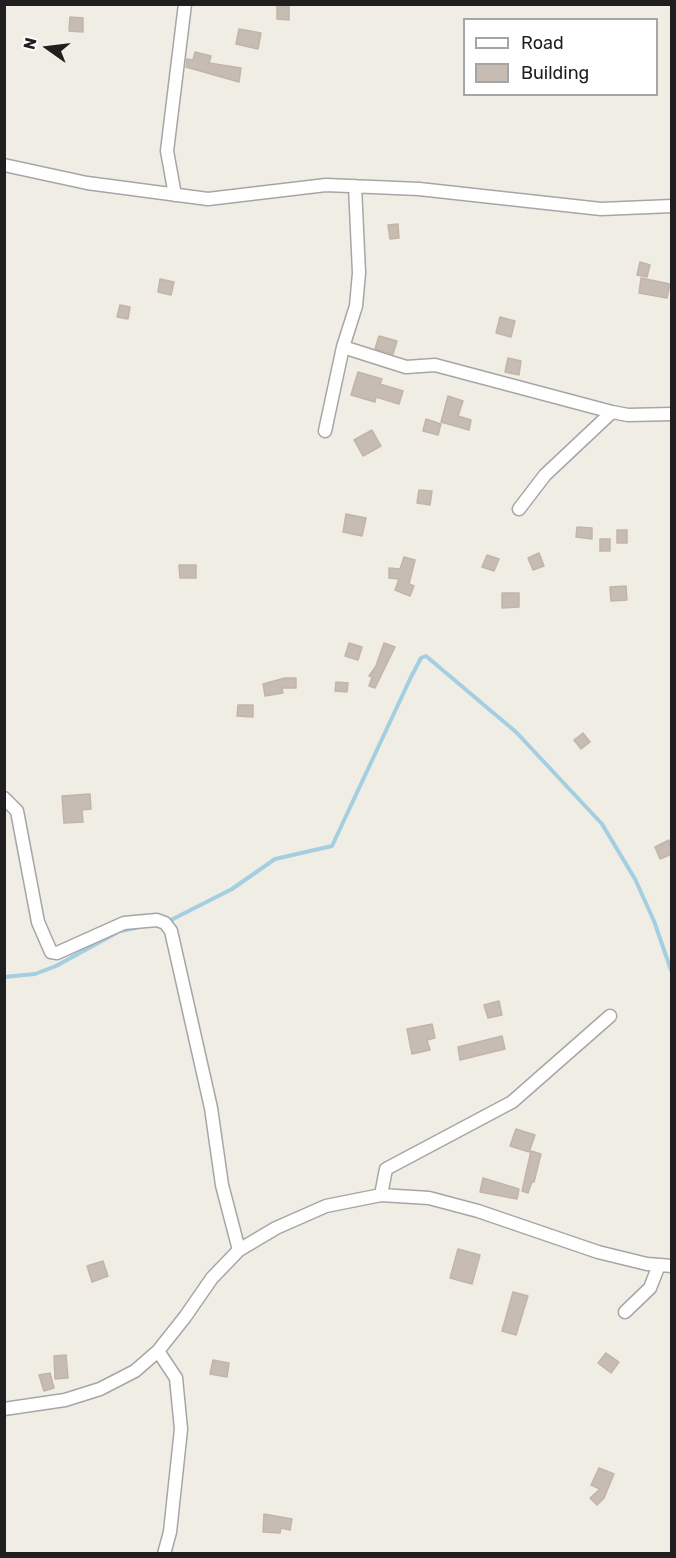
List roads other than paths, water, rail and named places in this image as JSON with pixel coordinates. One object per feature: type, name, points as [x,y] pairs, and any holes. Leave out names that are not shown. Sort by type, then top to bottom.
[{"type":"street","points":[[176,195],[166,151],[185,4]]},
{"type":"street","points":[[4,165],[87,183],[208,199],[285,188],[355,186],[419,189],[601,208],[672,206]]},
{"type":"street","points":[[325,431],[343,347],[356,306],[359,273],[355,186]]},
{"type":"street","points":[[343,347],[406,367],[435,365],[612,412],[628,415],[672,414]]},
{"type":"street","points":[[519,509],[545,475],[612,412]]},
{"type":"street","points":[[4,798],[17,811],[38,922],[51,952],[57,953],[124,923],[157,920],[165,923],[171,931],[211,1108],[222,1185],[239,1250]]},
{"type":"street","points":[[381,1195],[386,1169],[512,1102],[610,1016]]},
{"type":"street","points":[[4,1409],[65,1400],[100,1389],[135,1371],[158,1351],[212,1278],[239,1250],[276,1228],[326,1206],[381,1195],[429,1198],[478,1211],[598,1252],[665,1265],[650,1288],[625,1312]]},
{"type":"street","points":[[158,1351],[176,1378],[182,1429],[170,1532],[164,1554]]},
{"type":"waterway","points":[[167,922],[232,889],[275,859],[332,846],[411,677],[421,658],[426,656],[516,732],[602,824],[635,879],[654,921],[672,973]]},
{"type":"waterway","points":[[4,977],[35,974],[56,966],[120,931],[136,928]]}]
